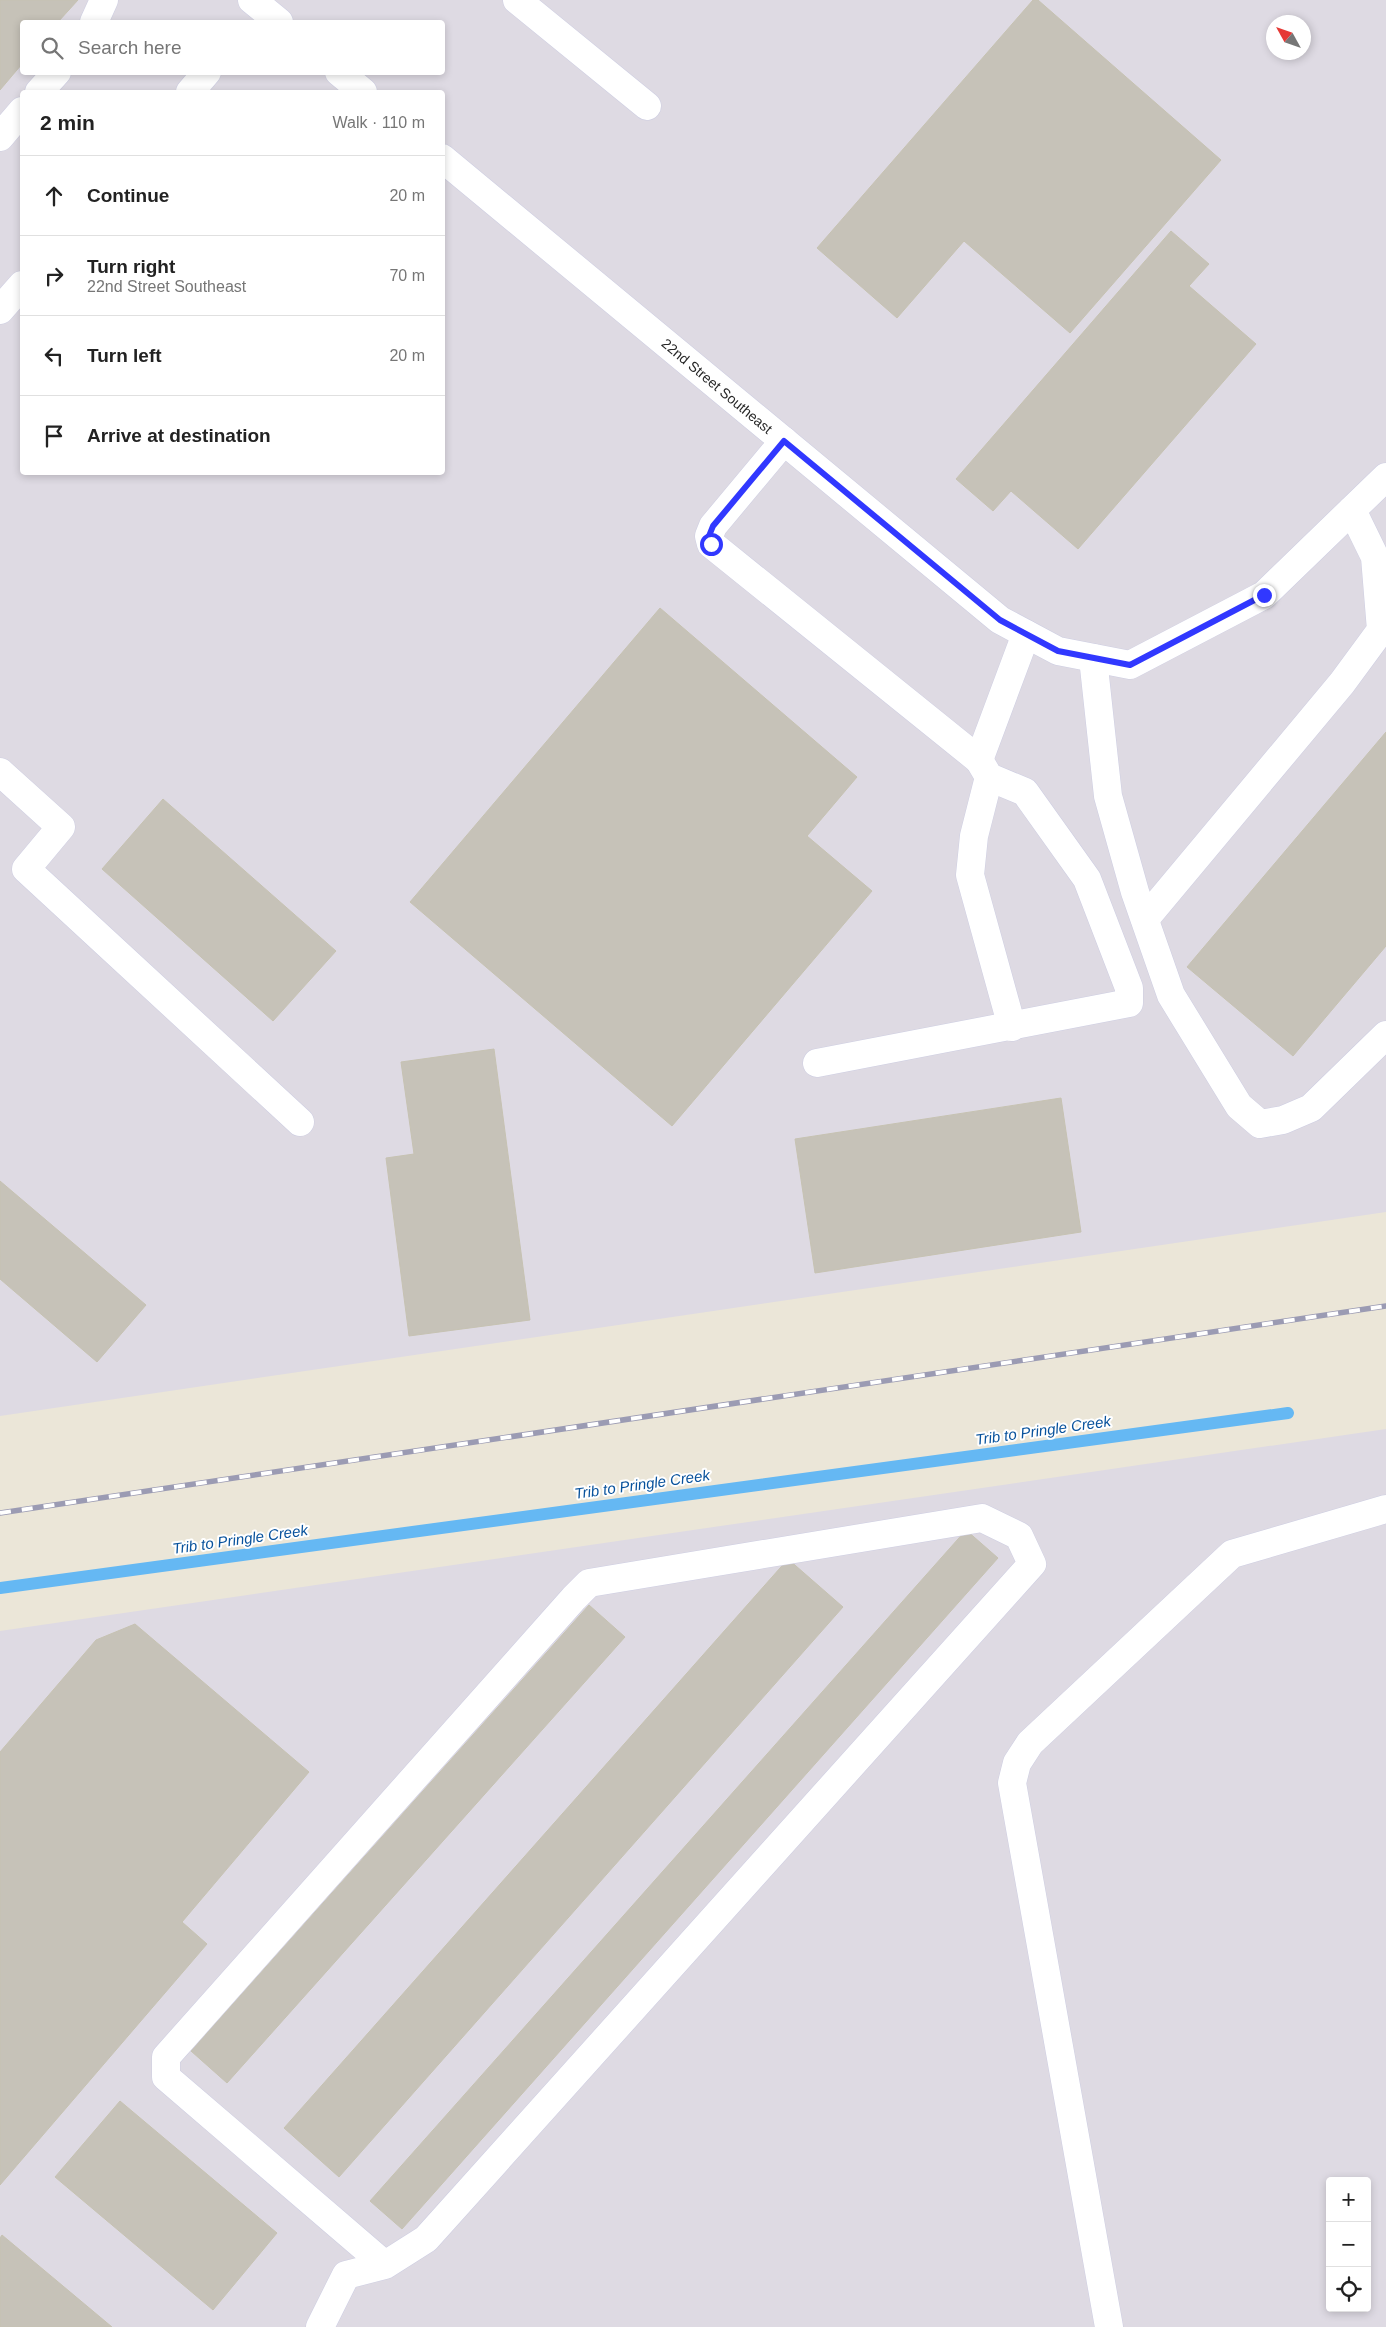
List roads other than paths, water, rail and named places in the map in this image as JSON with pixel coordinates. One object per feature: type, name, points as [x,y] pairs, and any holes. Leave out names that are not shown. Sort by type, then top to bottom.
[{"type":"street","points":[[95,20],[104,0]]},
{"type":"street","points":[[517,0],[647,106]]},
{"type":"street","points":[[41,90],[54,75]]},
{"type":"street","points":[[192,90],[204,75]]},
{"type":"street","points":[[343,75],[361,90]]},
{"type":"street","points":[[0,137],[20,113]]},
{"type":"street","name":"22nd Street Southeast","points":[[445,160],[1000,620],[1058,651],[1130,665],[1264,595],[1352,510]]},
{"type":"street","points":[[0,310],[20,286]]},
{"type":"street","points":[[784,441],[713,526],[709,536],[711,544],[984,769],[1025,792],[1087,879],[1130,997],[1129,1003],[1123,1006],[817,1063]]},
{"type":"street","points":[[1145,919],[1342,683],[1381,630],[1375,557],[1352,510],[1386,477]]},
{"type":"street","points":[[1012,1027],[970,876],[984,769],[1026,634]]},
{"type":"street","points":[[1094,658],[1108,796],[1145,919],[1171,995],[1239,1106],[1260,1124],[1283,1120],[1311,1108],[1386,1035]]},
{"type":"street","points":[[0,772],[61,827],[26,868],[300,1122]]},
{"type":"street","points":[[1109,2327],[1012,1783],[1017,1763],[1030,1743],[1232,1554],[1386,1509]]},
{"type":"street","points":[[321,2326],[346,2275],[385,2265],[426,2239],[1032,1564],[1019,1536],[982,1518],[589,1583],[166,2056],[166,2077],[385,2265]]},
{"type":"waterway","name":"Trib to Pringle Creek","points":[[0,1588],[1288,1413]]},
{"type":"railway","points":[[0,1513],[1386,1306]]}]
